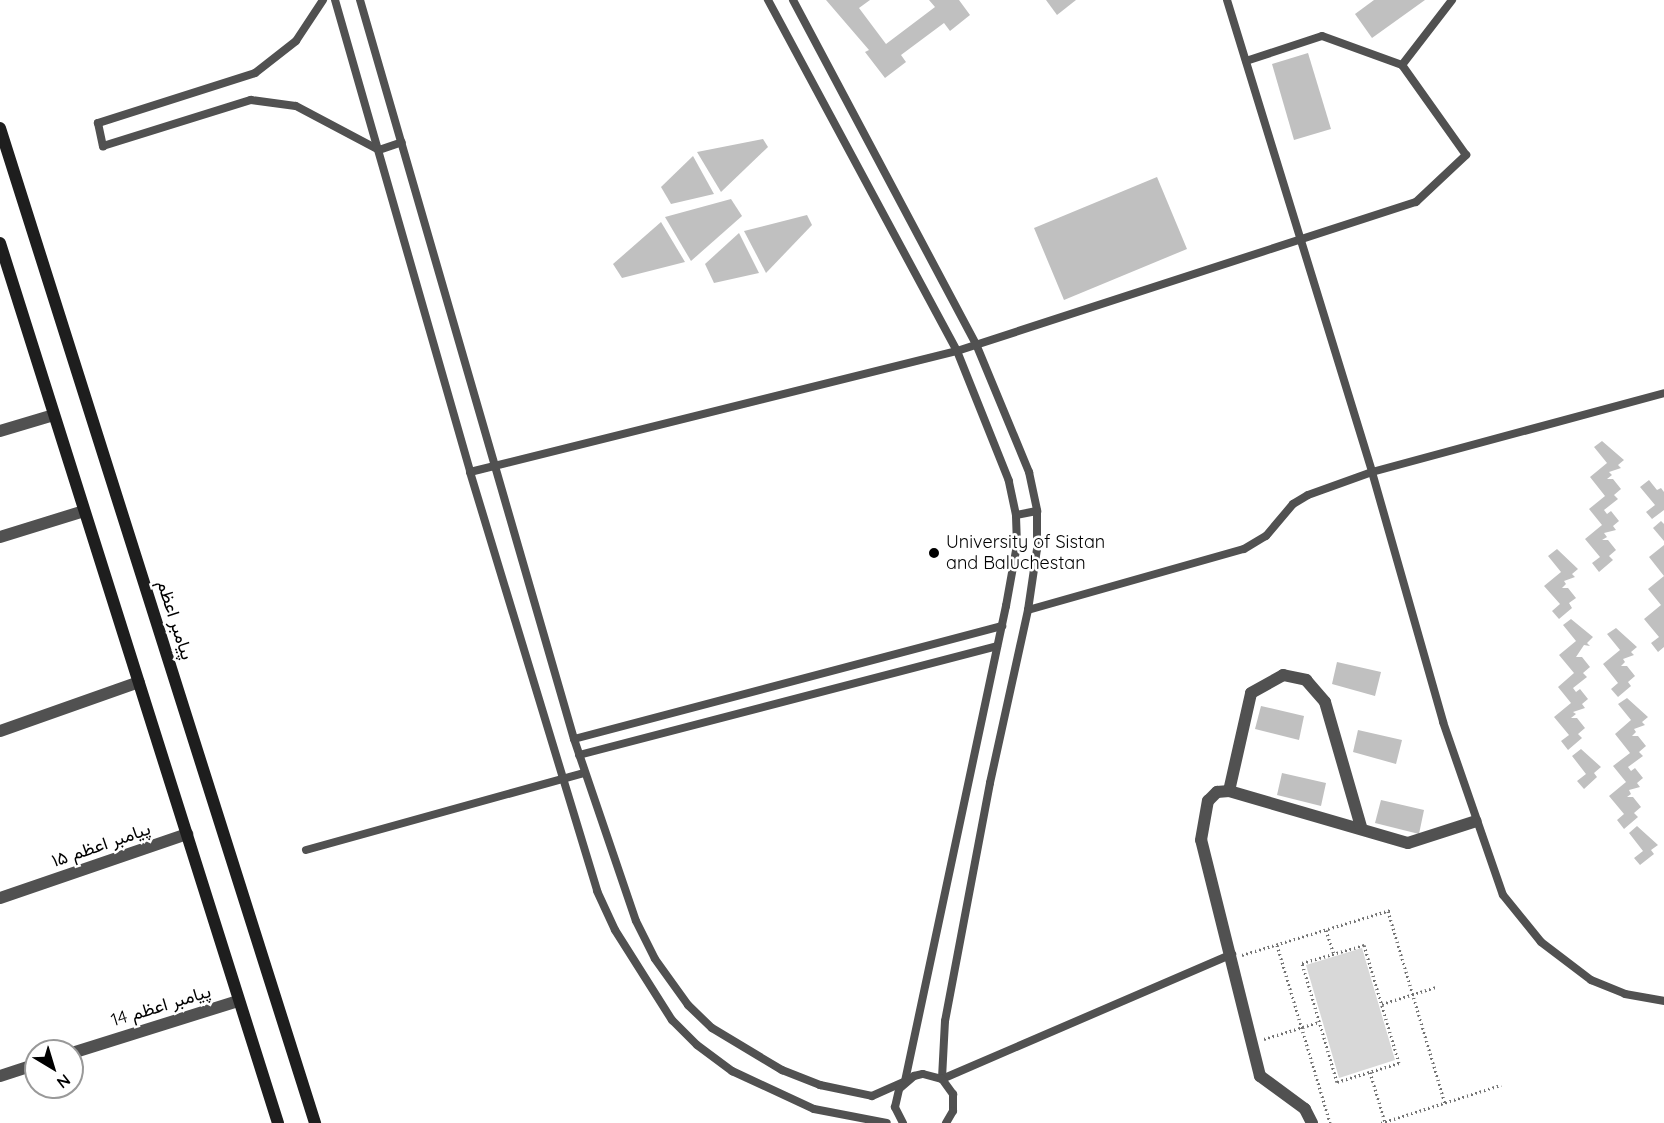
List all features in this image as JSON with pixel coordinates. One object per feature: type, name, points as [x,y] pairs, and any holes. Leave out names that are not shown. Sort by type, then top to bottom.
[{"type":"main road","name":"پیامبر اعظم","points":[[0,128],[5,159],[315,1123]]},
{"type":"main road","points":[[0,243],[278,1123]]},
{"type":"street","points":[[0,431],[54,415]]},
{"type":"street","points":[[0,537],[84,511]]},
{"type":"street","points":[[1228,791],[1251,693],[1283,675],[1306,681],[1325,702],[1361,827]]},
{"type":"street","points":[[0,731],[139,682]]},
{"type":"street","points":[[1312,1123],[1305,1109],[1260,1076],[1232,956],[1201,840],[1208,801],[1217,792],[1228,791],[1361,827],[1408,843],[1476,821]]},
{"type":"street","name":"پیامبر اعظم ۱۵","points":[[0,898],[187,834]]},
{"type":"street","name":"پیامبر اعظم 14","points":[[84,1049],[238,1001]]},
{"type":"street","points":[[0,1076],[24,1068]]},
{"type":"lane","points":[[323,0],[296,40],[255,73],[98,123],[104,146],[251,100],[296,106],[379,150],[402,142]]},
{"type":"lane","points":[[335,0],[470,472],[597,891],[637,970],[672,1020],[723,1064],[766,1089],[814,1109],[887,1123]]},
{"type":"lane","points":[[360,0],[584,773],[636,921],[675,987],[712,1028],[745,1051],[820,1085],[872,1096],[923,1074],[942,1079],[1232,956]]},
{"type":"lane","points":[[768,0],[957,351],[1009,481],[1016,515],[1017,545],[1002,626],[905,1081],[896,1098],[903,1123]]},
{"type":"lane","points":[[793,0],[976,344],[1029,472],[1037,511],[1037,549],[1028,610],[990,783],[945,1021],[942,1079],[954,1102],[946,1123]]},
{"type":"lane","points":[[1227,0],[1372,472],[1443,722],[1503,895],[1541,942],[1591,980],[1625,994],[1664,1001]]},
{"type":"lane","points":[[1402,65],[1452,0]]},
{"type":"lane","points":[[470,472],[957,351],[1300,237],[1416,202],[1467,155],[1402,65],[1322,36],[1246,61]]},
{"type":"lane","points":[[1028,610],[1244,549],[1266,536],[1293,504],[1308,495],[1372,472],[1664,393]]},
{"type":"lane","points":[[1016,515],[1037,511]]},
{"type":"lane","points":[[574,739],[1002,626]]},
{"type":"lane","points":[[579,754],[997,646]]},
{"type":"lane","points":[[306,850],[584,773]]},
{"type":"path","points":[[1232,956],[1276,945],[1389,910],[1445,1103]]},
{"type":"path","points":[[1326,930],[1334,954]]},
{"type":"path","points":[[1276,945],[1330,1123]]},
{"type":"path","points":[[1364,945],[1400,1063],[1337,1082],[1302,963],[1334,954],[1364,945]]},
{"type":"path","points":[[1382,1004],[1436,987]]},
{"type":"path","points":[[1252,1042],[1319,1023]]},
{"type":"path","points":[[1370,1072],[1383,1122],[1502,1085]]},
{"type":"shaded area","points":[[1362,948],[1395,1060],[1339,1078],[1306,965]]},
{"type":"building","points":[[826,0],[870,0],[859,8],[886,44],[935,7],[929,0],[959,0],[970,15],[950,31],[944,23],[901,55],[906,62],[885,78],[865,52],[869,50]]},
{"type":"building","points":[[1046,0],[1076,0],[1057,15]]},
{"type":"building","points":[[1374,0],[1425,0],[1372,38],[1355,14]]},
{"type":"building","points":[[1308,53],[1331,129],[1294,140],[1272,64]]},
{"type":"building","points":[[763,139],[768,147],[721,192],[697,152]]},
{"type":"building","points":[[693,156],[714,194],[671,204],[661,187]]},
{"type":"building","points":[[1157,177],[1187,249],[1064,300],[1034,228]]},
{"type":"building","points":[[731,199],[742,216],[691,261],[665,217]]},
{"type":"building","points":[[807,215],[812,225],[766,273],[744,231]]},
{"type":"building","points":[[661,222],[685,262],[622,278],[613,264]]},
{"type":"building","points":[[739,233],[759,273],[714,283],[705,264]]},
{"type":"building","points":[[1602,441],[1624,460],[1618,465],[1621,468],[1609,472],[1612,475],[1607,479],[1613,479],[1621,489],[1614,495],[1618,499],[1604,510],[1607,514],[1611,511],[1619,521],[1613,526],[1616,530],[1604,533],[1607,537],[1602,540],[1608,540],[1616,550],[1609,556],[1613,560],[1599,572],[1592,563],[1600,557],[1585,539],[1602,525],[1589,509],[1605,496],[1590,477],[1607,463],[1594,447]]},
{"type":"building","points":[[1649,480],[1657,490],[1661,488],[1664,492],[1664,510],[1652,519],[1646,512],[1655,505],[1640,487]]},
{"type":"building","points":[[1661,521],[1664,524],[1664,541],[1653,528]]},
{"type":"building","points":[[1664,545],[1664,576],[1649,557]]},
{"type":"building","points":[[1557,549],[1578,569],[1572,574],[1575,577],[1564,581],[1566,584],[1562,588],[1568,588],[1576,598],[1569,603],[1572,608],[1559,619],[1552,611],[1560,604],[1544,586],[1561,572],[1548,556]]},
{"type":"building","points":[[1664,576],[1664,647],[1658,652],[1651,643],[1659,637],[1644,619],[1661,605],[1648,589]]},
{"type":"building","points":[[1571,619],[1593,637],[1587,643],[1590,646],[1584,645],[1576,657],[1582,657],[1590,667],[1583,673],[1587,677],[1573,688],[1576,692],[1580,689],[1588,699],[1582,704],[1585,708],[1573,712],[1576,714],[1571,718],[1577,718],[1585,728],[1578,734],[1582,738],[1568,750],[1561,741],[1569,735],[1554,717],[1571,703],[1558,687],[1574,673],[1559,655],[1576,641],[1563,625]]},
{"type":"building","points":[[1616,628],[1637,647],[1631,652],[1634,655],[1623,659],[1625,662],[1621,666],[1627,666],[1635,676],[1628,682],[1631,686],[1618,697],[1611,689],[1618,683],[1603,664],[1620,650],[1607,634]]},
{"type":"building","points":[[1337,662],[1381,672],[1375,696],[1332,684]]},
{"type":"building","points":[[1627,698],[1648,717],[1642,722],[1645,725],[1634,729],[1636,732],[1632,736],[1638,736],[1646,746],[1639,752],[1643,756],[1628,767],[1631,771],[1635,768],[1643,778],[1637,783],[1640,787],[1629,790],[1631,794],[1627,797],[1633,797],[1641,807],[1634,813],[1638,817],[1624,829],[1617,820],[1624,814],[1609,796],[1626,782],[1613,766],[1630,753],[1615,734],[1631,720],[1618,704]]},
{"type":"building","points":[[1261,706],[1304,716],[1299,740],[1255,729]]},
{"type":"building","points":[[1358,730],[1402,740],[1396,764],[1353,752]]},
{"type":"building","points":[[1581,749],[1601,767],[1594,773],[1597,777],[1584,789],[1577,781],[1586,774],[1572,756]]},
{"type":"building","points":[[1282,773],[1326,783],[1321,806],[1277,795]]},
{"type":"building","points":[[1381,800],[1424,810],[1419,834],[1375,823]]},
{"type":"building","points":[[1637,826],[1658,845],[1651,850],[1654,854],[1640,865],[1634,858],[1643,851],[1629,833]]},
{"type":"place","name":"University of Sistan and Baluchestan","points":[[934,553]]}]
